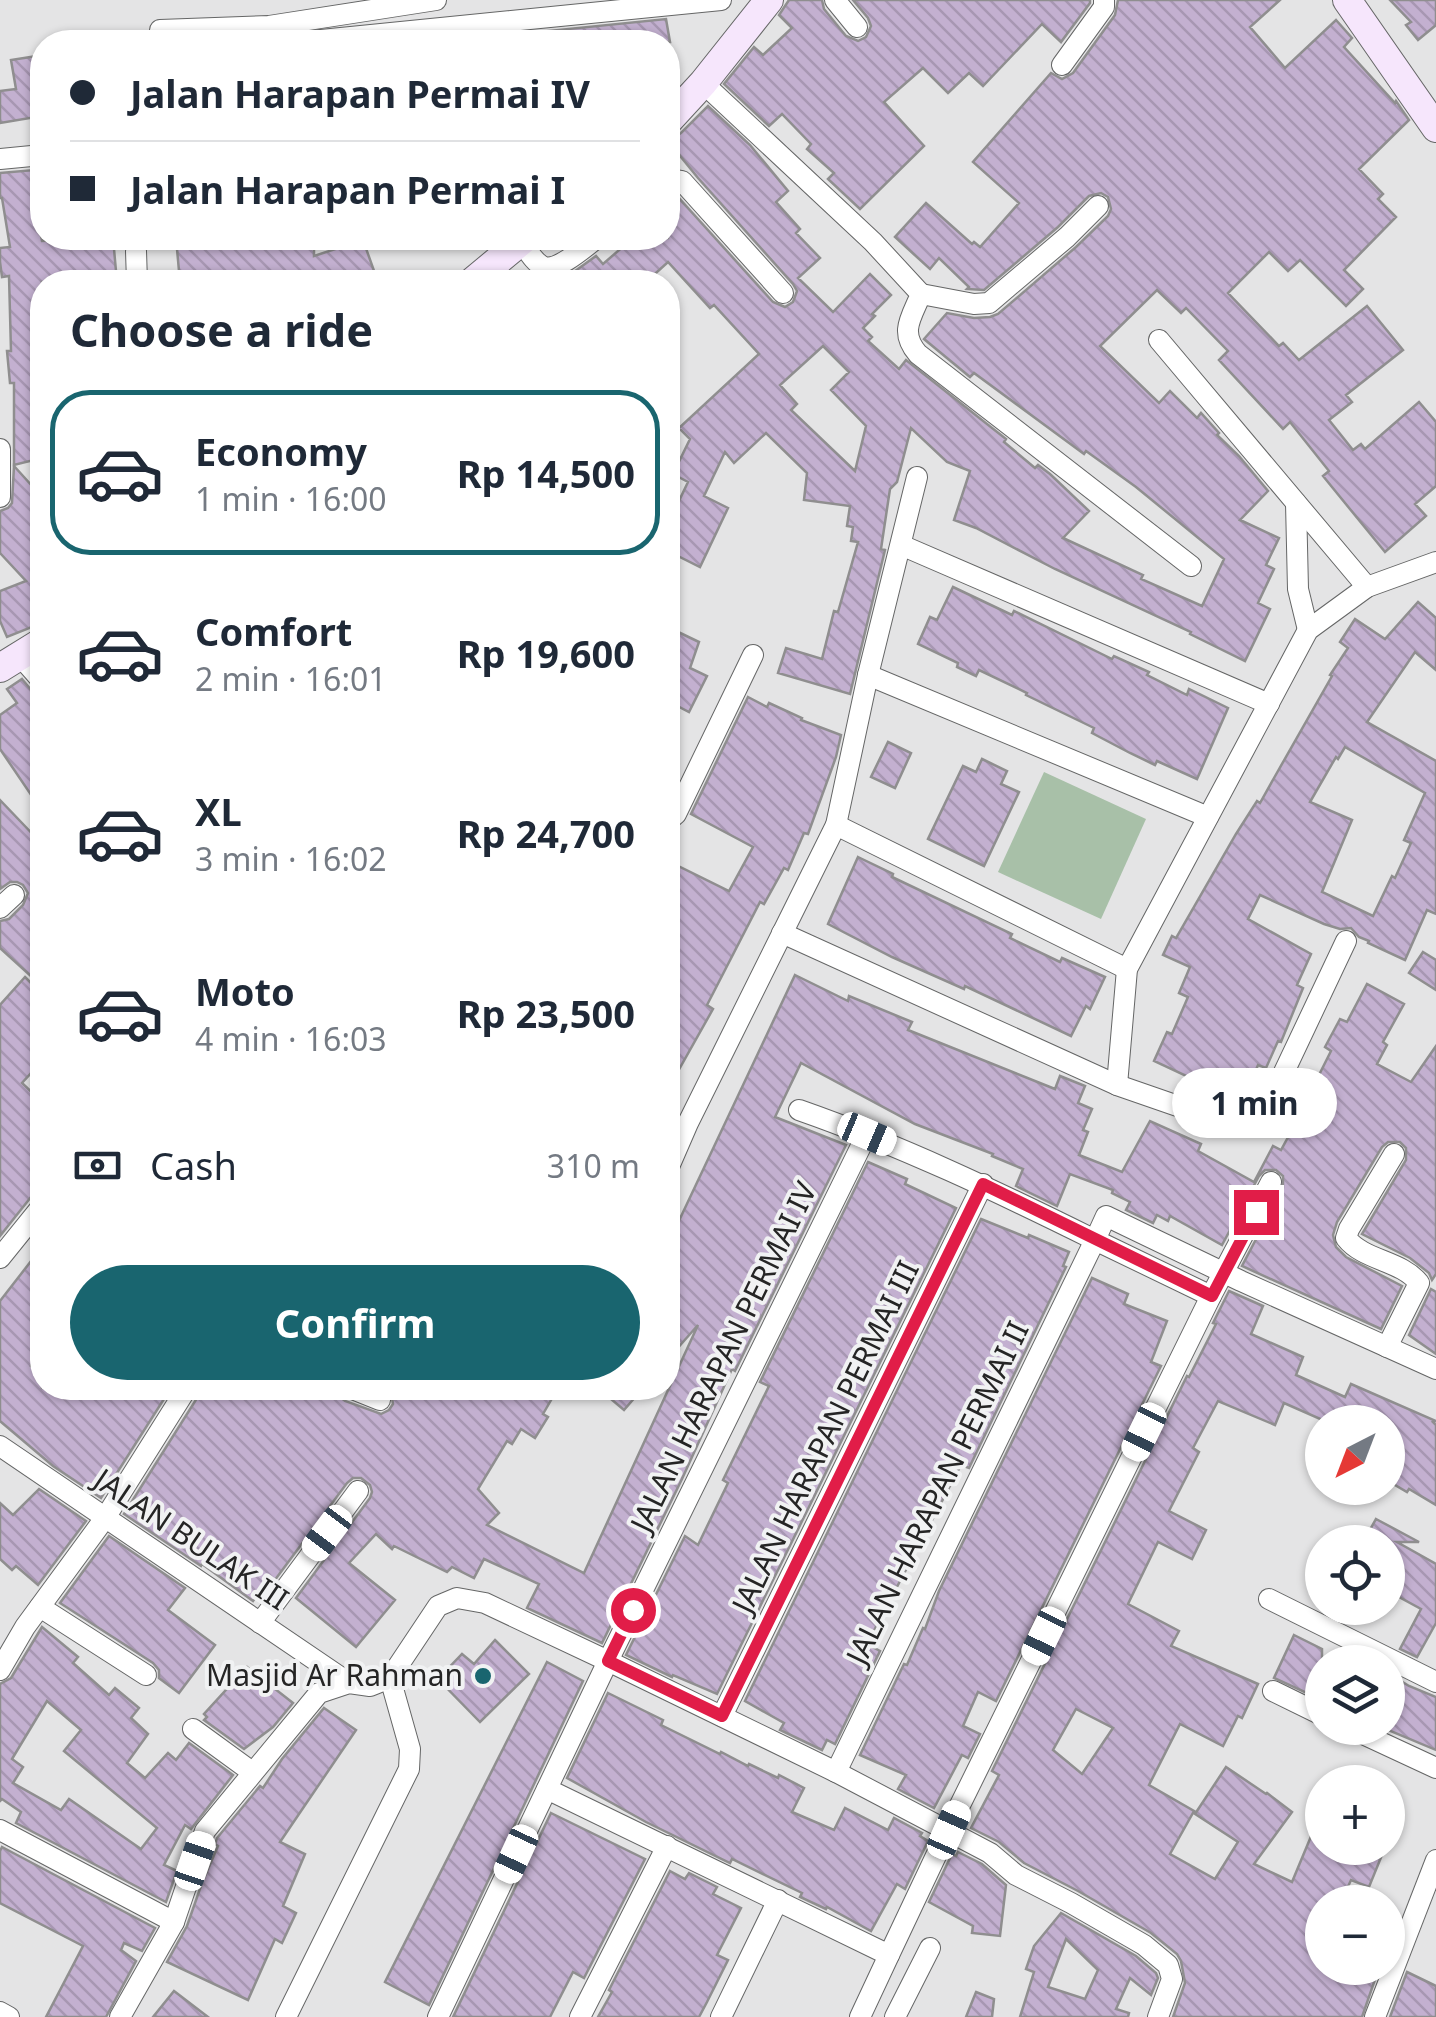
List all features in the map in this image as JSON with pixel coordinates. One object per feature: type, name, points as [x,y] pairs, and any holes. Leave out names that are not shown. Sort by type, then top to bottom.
[{"type":"street","points":[[286,30],[401,2],[436,0]]},
{"type":"street","points":[[421,30],[720,0]]},
{"type":"street","points":[[680,108],[769,0]]},
{"type":"street","points":[[835,0],[857,27]]},
{"type":"street","points":[[1062,65],[1104,7],[1104,0]]},
{"type":"street","points":[[1347,0],[1436,128]]},
{"type":"street","points":[[702,83],[873,242],[922,294],[989,303],[1098,206]]},
{"type":"street","points":[[0,159],[30,156]]},
{"type":"street","points":[[680,181],[783,293]]},
{"type":"street","points":[[486,270],[510,250]]},
{"type":"street","points":[[530,250],[536,260],[551,267],[581,250]]},
{"type":"street","points":[[136,251],[137,270]]},
{"type":"street","points":[[922,294],[907,328],[910,344],[918,354],[1191,566]]},
{"type":"street","points":[[1159,340],[1367,588]]},
{"type":"street","points":[[0,448],[0,497]]},
{"type":"street","points":[[680,1141],[836,825],[917,477]]},
{"type":"street","points":[[1296,503],[1298,589],[1308,630]]},
{"type":"street","points":[[901,545],[1269,704]]},
{"type":"street","points":[[1117,1085],[1126,969],[1308,630],[1367,588],[1436,562]]},
{"type":"street","points":[[680,806],[752,655]]},
{"type":"street","points":[[868,675],[1208,817]]},
{"type":"street","points":[[836,825],[1126,969]]},
{"type":"street","points":[[782,933],[1117,1085],[1221,1121],[1248,1122],[1268,1106],[1346,941]]},
{"type":"street","points":[[799,1110],[867,1134],[983,1184],[1212,1296]]},
{"type":"street","name":"JALAN HARAPAN PERMAI IV","points":[[438,2017],[867,1134]]},
{"type":"street","points":[[1388,1347],[1420,1284],[1409,1273],[1354,1247],[1346,1238],[1394,1154]]},
{"type":"street","points":[[860,2017],[1271,1182]]},
{"type":"street","name":"JALAN HARAPAN PERMAI III","points":[[722,1716],[983,1184]]},
{"type":"street","points":[[1095,1240],[1106,1216],[1436,1370]]},
{"type":"street","points":[[0,1258],[30,1221]]},
{"type":"street","name":"JALAN HARAPAN PERMAI II","points":[[836,1772],[1095,1240]]},
{"type":"street","points":[[0,1670],[180,1400]]},
{"type":"street","name":"JALAN BULAK III","points":[[0,1446],[349,1684]]},
{"type":"street","points":[[260,1623],[358,1491]]},
{"type":"street","points":[[120,2017],[174,1922],[205,1831],[252,1772],[319,1694],[349,1684],[370,1686],[390,1678],[438,1606],[457,1598],[485,1604],[836,1772],[990,1853],[1016,1876],[1144,1945],[1168,1965],[1172,1979],[1158,2017]]},
{"type":"street","points":[[1269,1599],[1436,1682]]},
{"type":"street","points":[[40,1608],[146,1675]]},
{"type":"street","points":[[286,2017],[409,1769],[410,1749],[390,1678]]},
{"type":"street","points":[[1273,1691],[1305,1706]]},
{"type":"street","points":[[193,1729],[252,1772]]},
{"type":"street","points":[[1387,1745],[1436,1768]]},
{"type":"street","points":[[547,1789],[890,1955]]},
{"type":"street","points":[[0,1830],[174,1922]]},
{"type":"street","points":[[580,2017],[666,1846]]},
{"type":"street","points":[[1375,2017],[1436,1860]]},
{"type":"street","points":[[721,2017],[778,1900]]},
{"type":"street","points":[[895,2017],[930,1948]]},
{"type":"street","points":[[0,2012],[9,2017]]},
{"type":"green space","points":[[1044,772],[1146,819],[1101,919],[998,872]]},
{"type":"building","points":[[789,0],[822,0],[824,9],[846,36],[858,41],[866,37],[871,26],[853,0],[1090,3],[1061,42],[1042,24],[983,86],[969,73],[948,93],[923,68],[884,102],[924,146],[860,209],[828,179],[834,173],[807,149],[811,144],[782,114],[769,126],[724,84],[754,47],[763,55],[792,28],[779,15]]},
{"type":"building","points":[[1118,0],[1280,0],[1250,27],[1285,68],[1336,20],[1352,38],[1344,47],[1409,120],[1359,169],[1383,194],[1378,199],[1396,217],[1344,270],[1363,289],[1346,306],[1300,260],[1288,271],[1269,252],[1228,293],[1279,346],[1283,343],[1299,360],[1367,306],[1403,350],[1346,395],[1352,402],[1329,420],[1353,450],[1361,444],[1365,449],[1419,402],[1436,422],[1436,486],[1415,504],[1426,516],[1385,552],[1323,476],[1329,471],[1290,422],[1283,429],[1219,360],[1228,351],[1186,308],[1181,313],[1157,290],[1100,346],[1159,403],[1170,391],[1197,418],[1201,413],[1268,491],[1240,520],[1279,538],[1266,565],[1274,569],[1258,603],[1270,609],[1245,661],[954,520],[970,471],[947,462],[911,428],[897,482],[890,489],[881,549],[885,550],[850,694],[778,673],[786,648],[822,659],[858,542],[851,541],[853,527],[847,526],[850,506],[804,500],[807,473],[766,433],[734,463],[725,452],[704,496],[728,508],[700,567],[680,557],[680,499],[688,482],[680,478],[680,460],[690,439],[680,427],[759,354],[668,262],[659,270],[577,270],[596,256],[603,264],[619,250],[680,250],[680,199],[773,302],[785,307],[793,302],[797,291],[793,284],[680,156],[680,134],[708,106],[750,145],[788,191],[776,202],[800,229],[796,233],[820,258],[798,278],[833,312],[870,274],[891,295],[863,328],[872,337],[868,341],[899,369],[906,360],[1006,439],[1004,442],[1035,468],[1038,465],[1050,474],[1089,511],[1063,538],[1202,606],[1224,559],[1136,487],[974,373],[970,377],[924,339],[947,313],[974,318],[998,314],[1108,216],[1108,197],[1101,193],[1089,196],[984,290],[967,289],[939,258],[930,269],[895,237],[926,203],[980,247],[1019,203],[973,162],[1051,73],[1062,79],[1073,73],[1115,15]],"holes":[[[823,346],[849,372],[831,390],[866,426],[855,471],[791,410],[797,404],[780,385]]]},
{"type":"building","points":[[1390,0],[1436,0],[1436,25],[1418,40],[1406,25],[1411,22]]},
{"type":"building","points":[[666,19],[668,30],[558,30]]},
{"type":"building","points":[[30,57],[30,118],[0,123],[0,91],[16,89],[11,60]]},
{"type":"building","points":[[30,170],[30,250],[114,250],[116,270],[30,270],[30,461],[14,465],[14,383],[10,383],[7,351],[11,351],[9,276],[2,277],[0,262],[0,248],[10,247],[0,198],[0,173]]},
{"type":"building","points":[[177,250],[314,250],[314,256],[332,250],[367,250],[374,270],[179,270]]},
{"type":"building","points":[[14,466],[30,484],[30,628],[7,637],[0,621],[0,591],[26,581],[0,553],[0,511],[12,503]]},
{"type":"building","points":[[953,587],[1149,672],[1147,675],[1187,695],[1189,689],[1228,708],[1197,779],[1130,753],[1092,733],[1094,728],[1027,693],[979,670],[976,676],[918,644],[930,617],[937,620]]},
{"type":"building","points":[[1418,602],[1436,618],[1436,670],[1415,652],[1367,722],[1436,761],[1436,914],[1427,910],[1405,960],[1368,943],[1351,928],[1324,924],[1260,895],[1248,919],[1311,954],[1297,985],[1303,988],[1281,1042],[1278,1041],[1266,1068],[1258,1065],[1242,1102],[1154,1061],[1167,1032],[1172,1034],[1188,997],[1179,993],[1190,967],[1163,955],[1257,801],[1260,803],[1348,648],[1340,642],[1355,619],[1385,639]],"holes":[[[1345,747],[1425,793],[1404,840],[1411,843],[1373,916],[1322,892],[1352,820],[1310,802]]]},
{"type":"building","points":[[680,633],[699,642],[690,668],[707,676],[689,712],[680,707]]},
{"type":"building","points":[[22,679],[30,689],[30,793],[0,749],[0,715],[17,703],[7,689]]},
{"type":"building","points":[[748,697],[841,735],[808,834],[804,833],[788,870],[784,868],[764,904],[760,902],[707,1005],[713,1009],[680,1068],[680,867],[729,891],[753,847],[691,814]]},
{"type":"building","points":[[888,742],[911,753],[895,788],[871,777]]},
{"type":"building","points":[[982,759],[1007,771],[1001,784],[1019,792],[984,866],[928,839],[963,766],[976,772]]},
{"type":"building","points":[[0,800],[30,831],[30,975],[0,948],[0,921],[9,919],[23,905],[28,893],[17,882],[0,889]]},
{"type":"building","points":[[858,857],[1012,934],[1010,938],[1060,962],[1062,958],[1105,977],[1071,1036],[892,957],[828,924]]},
{"type":"building","points":[[1423,952],[1436,960],[1436,990],[1409,973]]},
{"type":"building","points":[[795,975],[848,1001],[849,996],[912,1022],[908,1030],[1055,1089],[1060,1076],[1085,1086],[1078,1103],[1092,1109],[1079,1155],[1122,1172],[1150,1121],[1201,1144],[1198,1151],[1254,1182],[1273,1146],[1281,1150],[1317,1084],[1331,1051],[1325,1047],[1340,1019],[1347,1022],[1367,984],[1404,1004],[1383,1042],[1387,1045],[1377,1064],[1411,1082],[1436,1046],[1436,1274],[1432,1280],[1410,1258],[1362,1234],[1406,1160],[1406,1148],[1400,1142],[1388,1142],[1382,1147],[1333,1235],[1336,1247],[1346,1257],[1402,1286],[1381,1329],[1242,1266],[1283,1188],[1283,1176],[1276,1170],[1265,1170],[1259,1176],[1222,1245],[1170,1216],[1168,1221],[1157,1215],[1153,1223],[1126,1210],[1130,1202],[1112,1193],[1113,1190],[1070,1174],[1057,1206],[1016,1186],[1023,1169],[915,1124],[801,1063],[775,1117],[846,1145],[735,1371],[732,1369],[602,1643],[527,1608],[539,1584],[484,1559],[474,1578],[452,1567],[447,1572],[394,1546],[392,1549],[376,1534],[349,1563],[395,1600],[356,1647],[296,1598],[370,1498],[370,1485],[361,1478],[347,1483],[263,1596],[259,1593],[253,1601],[124,1514],[196,1400],[344,1400],[381,1414],[389,1410],[392,1400],[551,1400],[543,1414],[548,1417],[535,1438],[521,1429],[512,1444],[507,1441],[478,1489],[499,1513],[487,1525],[584,1573],[664,1400],[680,1400],[680,1364],[698,1325],[680,1345],[680,1219]]},
{"type":"building","points":[[25,977],[30,982],[30,1074],[22,1083],[30,1091],[30,1198],[0,1236],[0,1005]]},
{"type":"building","points":[[868,1162],[907,1179],[905,1184],[956,1208],[717,1694],[626,1655],[685,1536],[698,1545],[728,1483],[723,1480],[769,1386],[760,1382]]},
{"type":"building","points":[[981,1219],[1069,1252],[1063,1266],[1066,1267],[969,1468],[961,1465],[867,1644],[880,1651],[835,1744],[827,1740],[822,1750],[780,1730],[784,1723],[745,1701]]},
{"type":"building","points":[[30,1262],[30,1400],[163,1400],[101,1498],[53,1466],[0,1421],[0,1301]]},
{"type":"building","points":[[1092,1278],[1128,1294],[1124,1304],[1167,1321],[1151,1362],[1161,1366],[996,1701],[978,1692],[963,1726],[980,1734],[968,1758],[962,1755],[934,1808],[898,1789],[906,1775],[860,1755],[925,1629],[939,1591]]},
{"type":"building","points":[[1431,1289],[1436,1292],[1436,1354],[1409,1335]]},
{"type":"building","points":[[1229,1291],[1263,1306],[1251,1334],[1303,1357],[1296,1375],[1345,1397],[1351,1384],[1399,1405],[1305,1405],[1305,1412],[1284,1403],[1275,1425],[1218,1401],[1193,1448],[1199,1452],[1169,1511],[1206,1530],[1192,1559],[1158,1542],[1128,1604],[1179,1631],[1171,1646],[1258,1684],[1223,1746],[1180,1724],[1149,1785],[1194,1811],[1170,1854],[1215,1879],[1238,1842],[1195,1814],[1226,1767],[1292,1812],[1254,1864],[1292,1882],[1305,1851],[1305,1865],[1378,1865],[1370,1885],[1351,1880],[1349,1885],[1305,1885],[1305,1985],[1373,1985],[1362,2017],[1173,2017],[1185,1983],[1177,1954],[1151,1933],[1024,1863],[999,1842],[971,1828],[999,1775],[992,1771],[1216,1324],[1213,1323]],"holes":[[[1076,1709],[1113,1728],[1082,1774],[1053,1750]]]},
{"type":"building","points":[[612,1400],[633,1400],[624,1410]]},
{"type":"building","points":[[1405,1408],[1436,1421],[1436,1505],[1409,1489],[1407,1492]]},
{"type":"building","points":[[39,1489],[86,1521],[38,1585],[16,1566],[12,1570],[0,1559],[0,1503],[13,1515]]},
{"type":"building","points":[[109,1536],[185,1588],[168,1610],[215,1645],[179,1693],[159,1678],[153,1663],[60,1603]]},
{"type":"building","points":[[1405,1547],[1436,1564],[1436,1623],[1417,1657],[1405,1651],[1402,1645],[1421,1609],[1405,1600]]},
{"type":"building","points":[[42,1627],[78,1657],[73,1663],[109,1695],[115,1688],[139,1708],[131,1718],[148,1734],[127,1763],[145,1778],[168,1753],[176,1760],[189,1743],[233,1775],[191,1829],[185,1825],[164,1865],[177,1871],[166,1902],[16,1823],[21,1812],[0,1801],[0,1684],[11,1678]],"holes":[[[47,1701],[81,1730],[64,1751],[157,1828],[141,1849],[69,1799],[61,1810],[13,1783],[23,1767],[12,1759]]]},
{"type":"building","points":[[1294,1635],[1314,1645],[1305,1645],[1305,1692],[1274,1678]]},
{"type":"building","name":"Masjid Ar Rahman","points":[[495,1640],[529,1674],[480,1722],[438,1679],[462,1654],[474,1664]]},
{"type":"building","points":[[547,1662],[583,1681],[429,2005],[385,1982]]},
{"type":"building","points":[[247,1667],[293,1703],[273,1727],[244,1749],[204,1720],[204,1714]]},
{"type":"building","points":[[1405,1684],[1436,1697],[1436,1750],[1405,1737]]},
{"type":"building","points":[[608,1693],[720,1754],[804,1788],[792,1812],[834,1830],[845,1808],[888,1830],[894,1818],[922,1833],[920,1836],[928,1841],[905,1889],[897,1884],[871,1931],[732,1859],[730,1863],[646,1822],[567,1778]]},
{"type":"building","points":[[324,1708],[356,1730],[280,1842],[305,1854],[283,1906],[296,1913],[282,1943],[275,1939],[248,2000],[167,1962],[187,1926],[218,1846],[217,1838],[260,1786],[263,1788]]},
{"type":"building","points":[[551,1813],[645,1859],[584,1978],[573,1972],[550,2017],[453,2017]]},
{"type":"building","points":[[2,1847],[155,1928],[142,1951],[124,1943],[121,1950],[136,1961],[106,2017],[46,2017],[83,1946],[0,1903]]},
{"type":"building","points":[[958,1852],[982,1864],[1006,1885],[1000,1936],[972,1933],[973,1926],[929,1902],[952,1854],[956,1856]]},
{"type":"building","points":[[670,1871],[685,1879],[689,1873],[717,1887],[713,1894],[741,1908],[717,1955],[728,1960],[699,2017],[598,2017],[612,1992],[609,1990]]},
{"type":"building","points":[[1061,1913],[1136,1956],[1158,1978],[1151,1995],[1130,1978],[1116,2009],[1129,2013],[1128,2017],[1020,2017],[1034,1972],[1026,1969],[1034,1946]],"holes":[[[1066,1939],[1098,1970],[1085,1999],[1048,1987]]]},
{"type":"building","points":[[1407,1972],[1436,1986],[1436,2017],[1390,2017]]},
{"type":"building","points":[[174,1991],[208,2017],[153,2017]]},
{"type":"building","points":[[976,1992],[994,1999],[992,2017],[966,2017]]},
{"type":"place","name":"Masjid Ar Rahman","points":[[483,1676]]},
{"type":"route","points":[[633,1610],[608,1661],[722,1716],[983,1184],[1212,1296],[1256,1212]]}]
